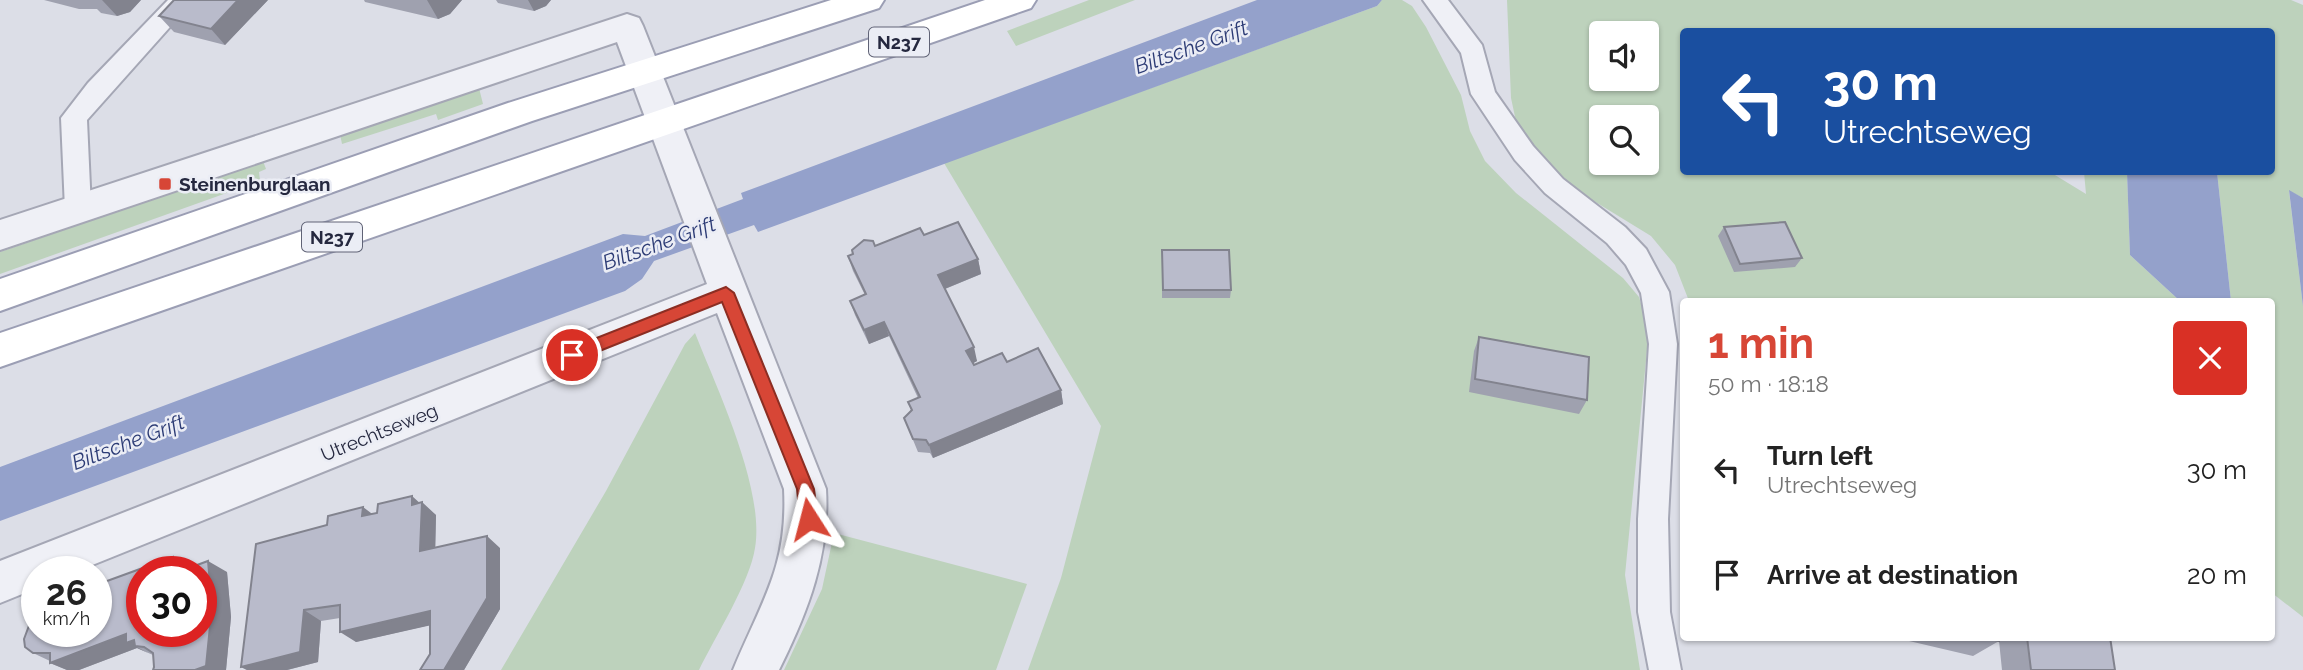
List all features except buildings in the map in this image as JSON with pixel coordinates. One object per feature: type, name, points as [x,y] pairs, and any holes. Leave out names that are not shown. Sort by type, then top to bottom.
[{"type":"main road","name":"N237","points":[[0,295],[375,162],[868,0]]},
{"type":"main road","name":"N237","points":[[0,350],[1020,0]]},
{"type":"street","points":[[0,235],[627,26],[705,229],[726,293],[805,489],[809,519],[801,567],[782,617],[755,670]]},
{"type":"street","name":"Utrechtseweg","points":[[0,609],[15,576],[726,293]]},
{"type":"lane","points":[[78,209],[74,118],[97,89],[182,0]]},
{"type":"lane","points":[[1435,0],[1473,51],[1483,94],[1524,153],[1554,186],[1616,235],[1636,257],[1655,292],[1663,344],[1653,519],[1654,612],[1665,670]]},
{"type":"green space","points":[[1089,0],[1135,0],[1016,46],[1007,31]]},
{"type":"green space","points":[[1382,0],[1402,0],[1412,6],[1426,27],[1461,95],[1470,131],[1485,161],[1516,193],[1623,278],[1639,297],[1649,330],[1625,575],[1640,670],[1028,670],[1061,578],[1101,426],[944,163],[1377,6]]},
{"type":"green space","points":[[1507,0],[2291,0],[2303,5],[2303,198],[2289,191],[2303,306],[2303,617],[2275,595],[2275,298],[2231,298],[2217,175],[2275,175],[2275,28],[1680,28],[1680,175],[2055,175],[2086,194],[2084,175],[2127,175],[2130,255],[2177,298],[1688,298],[1675,265],[1651,236],[1571,187],[1540,158],[1517,126],[1511,98]]},
{"type":"green space","points":[[479,88],[483,104],[438,120],[436,114],[342,144],[340,134]]},
{"type":"green space","points":[[263,161],[266,169],[259,172],[260,181],[0,274],[0,252]]},
{"type":"green space","points":[[695,333],[737,439],[753,497],[756,524],[752,562],[699,670],[501,670],[606,491],[685,344]]},
{"type":"green space","points":[[834,533],[1027,584],[996,670],[784,670],[822,589]]},
{"type":"water","name":"Biltsche Grift","points":[[1257,0],[1382,0],[1377,6],[758,232],[754,225],[654,261],[642,279],[625,291],[0,521],[0,467],[623,234],[645,236],[743,199],[741,193]]},
{"type":"water","points":[[2127,175],[2217,175],[2231,298],[2177,298],[2130,255]]},
{"type":"water","points":[[2289,190],[2303,198],[2303,306]]},
{"type":"place","name":"Steinenburglaan","points":[[165,184]]},
{"type":"route","points":[[572,355],[726,293],[805,489],[809,519]]}]
